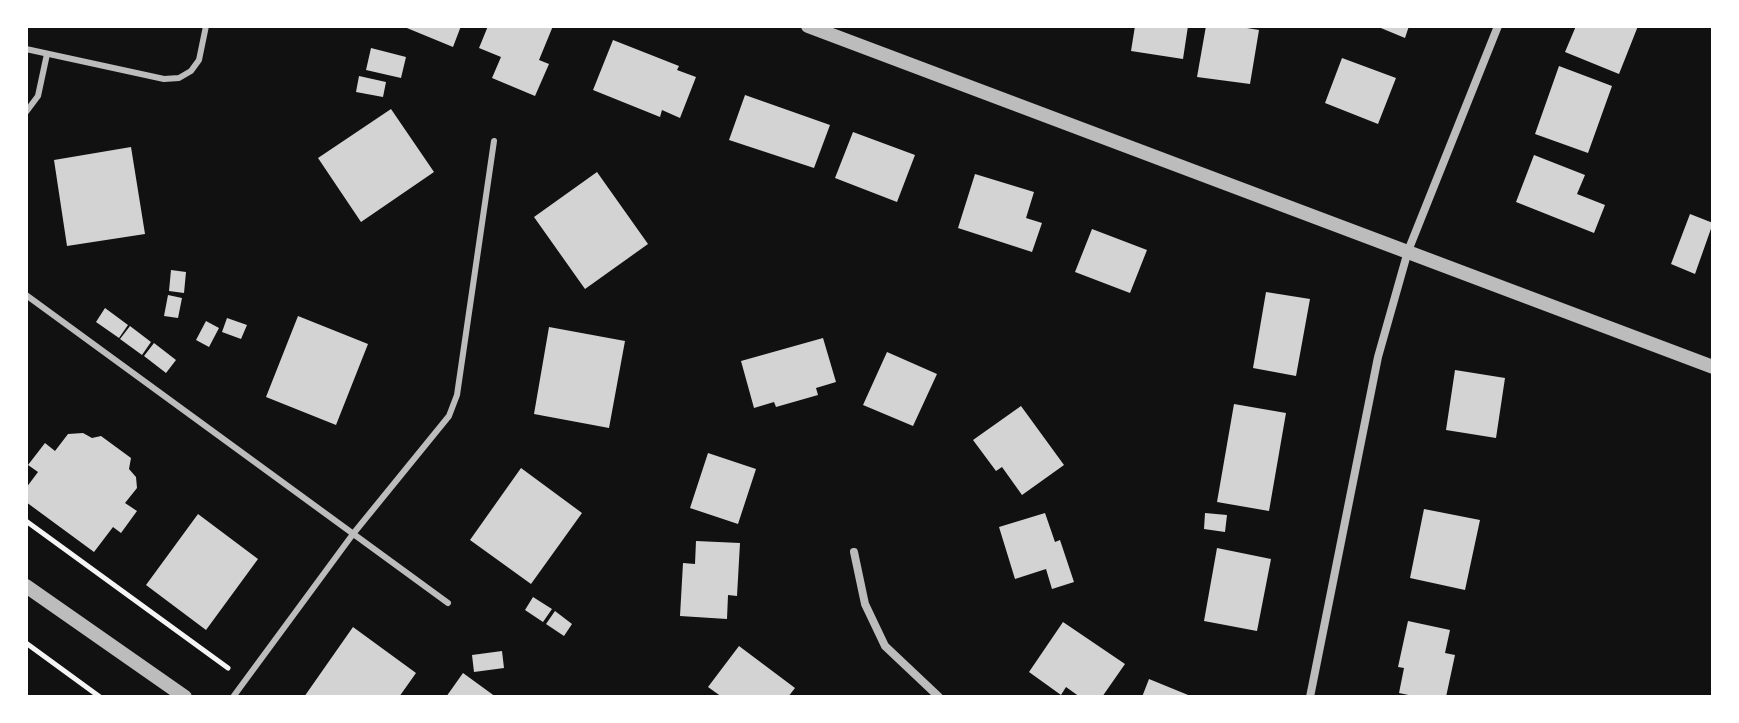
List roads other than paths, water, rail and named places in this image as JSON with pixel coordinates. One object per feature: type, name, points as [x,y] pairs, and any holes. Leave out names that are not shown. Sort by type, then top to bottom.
[{"type":"street","points":[[808,26],[1713,367]]},
{"type":"street","points":[[1310,697],[1378,357],[1408,251],[1498,26]]},
{"type":"street","points":[[854,552],[865,604],[885,646],[939,697]]},
{"type":"street","points":[[26,586],[185,697]]},
{"type":"lane","points":[[26,49],[164,79],[179,78],[191,71],[199,60],[206,26]]},
{"type":"lane","points":[[26,112],[38,96],[47,54]]},
{"type":"lane","points":[[233,697],[353,534],[449,416],[457,395],[494,141]]},
{"type":"lane","points":[[26,295],[448,603]]}]
